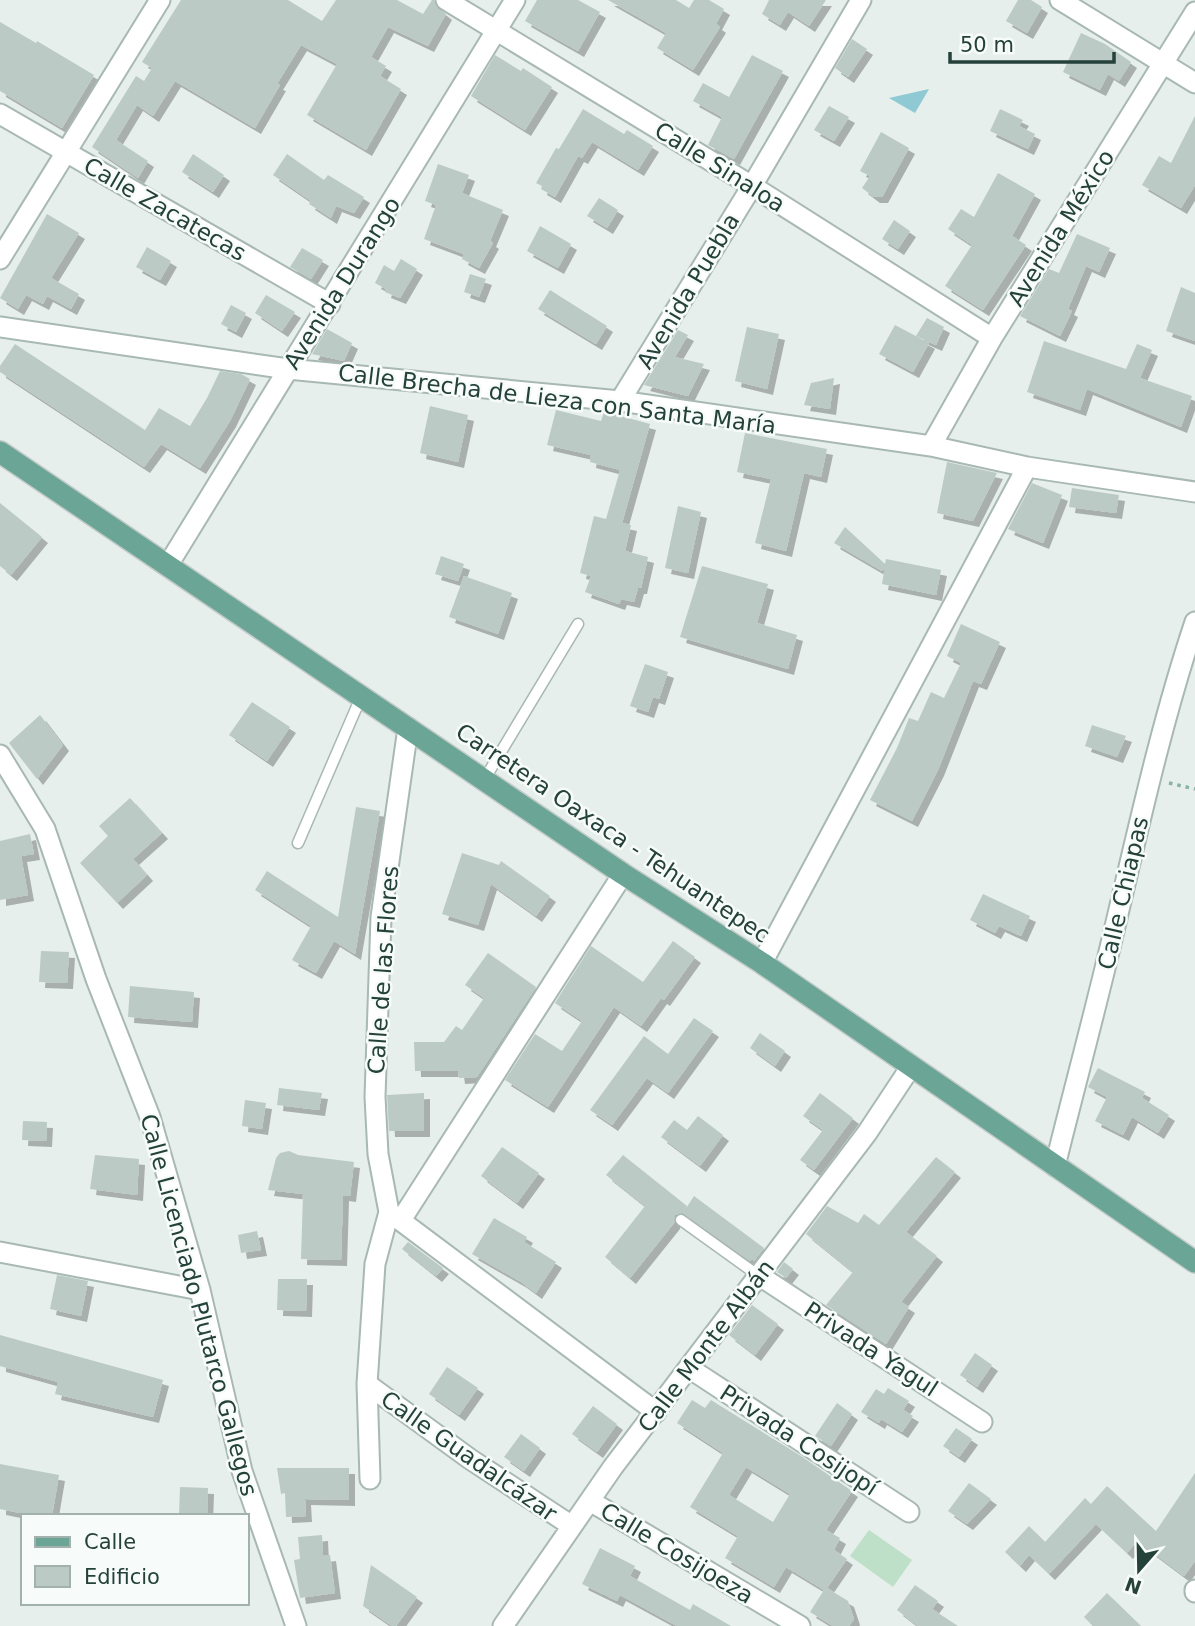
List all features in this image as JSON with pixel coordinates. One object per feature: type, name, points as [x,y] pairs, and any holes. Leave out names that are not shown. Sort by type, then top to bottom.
[{"type":"main road","name":"Carretera Oaxaca - Tehuantepec","points":[[0,452],[623,874],[762,964],[1195,1262]]},
{"type":"street","points":[[0,259],[160,0]]},
{"type":"street","name":"Calle Sinaloa","points":[[446,0],[752,186],[992,338]]},
{"type":"street","name":"Avenida Durango","points":[[168,565],[515,0]]},
{"type":"street","name":"Avenida Puebla","points":[[620,401],[752,186],[861,0]]},
{"type":"street","points":[[1060,0],[1195,83]]},
{"type":"street","name":"Avenida México","points":[[931,446],[992,338],[1195,12]]},
{"type":"street","name":"Calle Zacatecas","points":[[0,114],[330,304]]},
{"type":"street","name":"Calle Brecha de Lieza con Santa María","points":[[0,327],[288,369],[620,401],[931,446],[1027,467],[1195,492]]},
{"type":"street","points":[[762,964],[1027,467]]},
{"type":"street","name":"Calle Chiapas","points":[[1055,1166],[1150,780],[1195,622]]},
{"type":"street","name":"Calle de las Flores","points":[[395,1216],[378,1154],[375,1097],[381,918],[408,728]]},
{"type":"street","name":"Calle Licenciado Plutarco Gallegos","points":[[0,754],[45,829],[96,979],[150,1117],[200,1290],[242,1471],[296,1626]]},
{"type":"street","name":"Calle de las Flores","points":[[370,1479],[367,1384],[376,1264],[395,1216],[623,874]]},
{"type":"street","name":"Calle Monte Albán","points":[[504,1626],[590,1501],[867,1133],[911,1068]]},
{"type":"street","points":[[395,1216],[656,1412]]},
{"type":"street","points":[[0,1252],[200,1290]]},
{"type":"street","name":"Privada Yagul","points":[[760,1276],[982,1422]]},
{"type":"street","name":"Privada Cosijopí","points":[[690,1367],[909,1511]]},
{"type":"street","name":"Calle Guadalcázar","points":[[367,1384],[470,1459],[572,1526]]},
{"type":"street","name":"Calle Cosijoeza","points":[[590,1501],[800,1626]]},
{"type":"lane","points":[[484,780],[578,624]]},
{"type":"lane","points":[[298,843],[362,697]]},
{"type":"lane","points":[[681,1220],[760,1276]]},
{"type":"green space","points":[[869,1530],[912,1560],[893,1587],[850,1556]]},
{"type":"water","points":[[929,89],[915,113],[889,98]]},
{"type":"building","points":[[181,0],[288,0],[322,21],[336,0],[397,0],[423,14],[434,0],[436,6],[446,14],[428,46],[388,27],[371,57],[386,66],[380,76],[401,89],[366,150],[307,115],[337,64],[301,45],[255,128],[175,81],[153,116],[137,105],[116,140],[148,161],[138,178],[92,147],[136,76],[144,81],[152,68],[142,62]]},
{"type":"building","points":[[537,0],[578,0],[600,12],[578,51],[525,21]]},
{"type":"building","points":[[608,0],[676,0],[689,8],[694,0],[709,0],[724,9],[716,24],[720,27],[693,70],[657,48],[666,33]]},
{"type":"building","points":[[769,0],[826,0],[809,26],[788,12],[780,25],[762,14]]},
{"type":"building","points":[[1018,0],[1031,0],[1042,7],[1027,33],[1006,21]]},
{"type":"building","points":[[0,22],[94,75],[62,128],[0,91]]},
{"type":"building","points":[[1081,33],[1105,44],[1131,62],[1119,81],[1108,74],[1100,90],[1063,72]]},
{"type":"building","points":[[852,39],[867,49],[848,77],[835,68]]},
{"type":"building","points":[[495,55],[521,71],[523,68],[552,87],[525,130],[471,96]]},
{"type":"building","points":[[752,55],[783,71],[734,159],[708,145],[722,117],[693,101],[703,83],[729,97]]},
{"type":"building","points":[[829,106],[849,117],[834,141],[814,130]]},
{"type":"building","points":[[583,109],[624,134],[627,130],[653,146],[638,170],[592,142],[582,158],[578,156],[555,197],[536,183]]},
{"type":"building","points":[[1000,109],[1023,120],[1019,126],[1035,134],[1028,149],[990,131]]},
{"type":"building","points":[[1195,116],[1195,185],[1181,208],[1142,185],[1159,156],[1171,163]]},
{"type":"building","points":[[881,132],[909,148],[882,197],[874,197],[862,188],[870,176],[860,171]]},
{"type":"building","points":[[193,154],[224,175],[213,192],[182,172]]},
{"type":"building","points":[[287,154],[324,180],[328,175],[364,197],[354,213],[336,206],[331,218],[273,175]]},
{"type":"building","points":[[438,164],[469,175],[462,193],[503,210],[490,241],[493,243],[479,268],[462,259],[464,254],[424,239],[436,205],[425,201]]},
{"type":"building","points":[[998,173],[1035,194],[1012,236],[1026,245],[983,310],[945,286],[972,245],[948,229],[961,209],[974,217]]},
{"type":"building","points":[[599,198],[618,210],[607,228],[587,216]]},
{"type":"building","points":[[47,214],[79,233],[51,278],[79,294],[71,309],[47,296],[43,304],[26,295],[18,309],[0,298]]},
{"type":"building","points":[[894,220],[910,231],[898,249],[882,239]]},
{"type":"building","points":[[540,226],[571,244],[558,268],[527,251]]},
{"type":"building","points":[[1077,234],[1110,248],[1099,272],[1086,266],[1068,309],[1072,311],[1060,336],[1020,316],[1049,269],[1059,273]]},
{"type":"building","points":[[147,247],[171,261],[160,280],[136,267]]},
{"type":"building","points":[[302,248],[323,260],[311,279],[290,267]]},
{"type":"building","points":[[401,259],[417,269],[400,298],[385,292],[386,289],[375,283],[384,265],[394,271]]},
{"type":"building","points":[[470,274],[486,279],[479,297],[464,292]]},
{"type":"building","points":[[1181,287],[1195,293],[1195,341],[1166,331]]},
{"type":"building","points":[[550,290],[607,326],[596,344],[538,309]]},
{"type":"building","points":[[266,295],[295,312],[282,331],[255,313]]},
{"type":"building","points":[[231,305],[246,313],[236,332],[221,324]]},
{"type":"building","points":[[927,318],[944,327],[936,345],[916,336]]},
{"type":"building","points":[[895,325],[929,343],[913,372],[879,354]]},
{"type":"building","points":[[747,327],[779,334],[767,389],[735,381]]},
{"type":"building","points":[[327,329],[352,343],[344,361],[312,354]]},
{"type":"building","points":[[678,330],[688,335],[675,357],[704,364],[688,396],[644,385]]},
{"type":"building","points":[[1044,341],[1126,369],[1137,344],[1152,350],[1140,378],[1192,396],[1181,427],[1087,389],[1080,410],[1027,392]]},
{"type":"building","points":[[15,344],[145,430],[159,408],[190,426],[220,371],[241,374],[250,379],[230,421],[200,468],[161,444],[144,467],[0,372],[0,366]]},
{"type":"building","points":[[834,378],[830,409],[804,405],[811,383]]},
{"type":"building","points":[[430,406],[468,415],[458,462],[420,453]]},
{"type":"building","points":[[556,410],[601,421],[606,412],[650,424],[622,523],[631,525],[625,551],[648,557],[641,588],[638,588],[634,602],[621,599],[619,604],[585,592],[591,576],[580,573],[594,516],[606,519],[620,470],[590,462],[591,455],[547,445]]},
{"type":"building","points":[[745,433],[827,449],[821,477],[804,473],[786,551],[755,543],[771,479],[737,472]]},
{"type":"building","points":[[947,462],[997,473],[973,521],[937,513]]},
{"type":"building","points":[[1032,483],[1062,495],[1043,543],[1008,529]]},
{"type":"building","points":[[1072,488],[1119,495],[1116,513],[1069,507]]},
{"type":"building","points":[[0,503],[42,537],[11,575],[0,566]]},
{"type":"building","points":[[678,506],[701,512],[688,573],[665,568]]},
{"type":"building","points":[[845,527],[885,564],[886,559],[941,570],[936,595],[882,584],[885,567],[882,571],[834,543]]},
{"type":"building","points":[[441,556],[464,564],[458,581],[435,574]]},
{"type":"building","points":[[702,566],[768,584],[757,623],[797,635],[788,669],[680,637]]},
{"type":"building","points":[[464,576],[512,593],[498,634],[449,617]]},
{"type":"building","points":[[961,624],[1000,642],[981,684],[973,681],[938,770],[912,821],[870,800],[909,718],[918,721],[931,692],[944,698],[961,663],[947,656]]},
{"type":"building","points":[[645,664],[668,672],[659,699],[653,697],[648,712],[630,706]]},
{"type":"building","points":[[252,702],[290,727],[267,761],[229,735]]},
{"type":"building","points":[[40,715],[63,745],[37,779],[9,743]]},
{"type":"building","points":[[1092,725],[1126,736],[1117,757],[1085,746]]},
{"type":"building","points":[[130,798],[162,833],[133,859],[147,875],[117,903],[80,863],[108,836],[99,826]]},
{"type":"building","points":[[356,807],[380,811],[355,954],[334,941],[316,973],[292,960],[311,926],[255,890],[267,871],[338,917]]},
{"type":"building","points":[[30,834],[34,854],[21,856],[28,895],[0,900],[0,841]]},
{"type":"building","points":[[462,853],[499,865],[501,861],[550,896],[536,916],[491,884],[478,925],[442,914]]},
{"type":"building","points":[[983,894],[1030,916],[1021,936],[999,926],[995,933],[970,920]]},
{"type":"building","points":[[673,941],[695,957],[664,1000],[661,998],[641,1026],[614,1007],[548,1107],[505,1080],[535,1034],[562,1051],[582,1021],[555,1003],[591,946],[643,982]]},
{"type":"building","points":[[41,951],[69,952],[67,983],[39,982]]},
{"type":"building","points":[[488,953],[536,987],[477,1077],[459,1078],[458,1071],[415,1071],[414,1042],[444,1042],[456,1026],[462,1030],[484,998],[465,985]]},
{"type":"building","points":[[130,986],[194,992],[192,1022],[128,1017]]},
{"type":"building","points":[[694,1018],[713,1031],[668,1093],[647,1078],[612,1125],[590,1110],[644,1036],[668,1054]]},
{"type":"building","points":[[760,1033],[785,1051],[775,1066],[750,1048]]},
{"type":"building","points":[[1098,1068],[1145,1092],[1142,1098],[1169,1115],[1158,1133],[1132,1117],[1123,1135],[1095,1121],[1107,1097],[1088,1087]]},
{"type":"building","points":[[279,1088],[322,1093],[319,1110],[277,1105]]},
{"type":"building","points":[[424,1093],[424,1131],[389,1131],[387,1095]]},
{"type":"building","points":[[820,1093],[853,1118],[814,1170],[800,1160],[823,1130],[803,1116]]},
{"type":"building","points":[[245,1100],[266,1103],[262,1129],[242,1126]]},
{"type":"building","points":[[698,1116],[723,1135],[700,1166],[661,1137],[674,1120],[687,1130]]},
{"type":"building","points":[[23,1121],[47,1122],[46,1141],[22,1140]]},
{"type":"building","points":[[502,1147],[539,1173],[517,1203],[481,1176]]},
{"type":"building","points":[[289,1151],[298,1155],[354,1162],[350,1196],[343,1195],[341,1260],[301,1259],[303,1194],[268,1190],[276,1158],[280,1153]]},
{"type":"building","points":[[95,1155],[139,1159],[137,1195],[90,1189]]},
{"type":"building","points":[[623,1155],[687,1206],[682,1213],[675,1215],[674,1223],[630,1278],[605,1257],[645,1206],[606,1175]]},
{"type":"building","points":[[936,1157],[955,1172],[906,1232],[937,1256],[901,1302],[909,1307],[886,1344],[826,1305],[853,1272],[806,1234],[827,1206],[858,1223],[864,1214],[879,1225]]},
{"type":"building","points":[[694,1196],[764,1248],[754,1261],[750,1261],[683,1213]]},
{"type":"building","points":[[494,1218],[527,1237],[524,1242],[556,1262],[536,1293],[472,1254]]},
{"type":"building","points":[[257,1231],[261,1250],[241,1253],[238,1235]]},
{"type":"building","points":[[408,1242],[443,1268],[436,1276],[402,1249]]},
{"type":"building","points":[[784,1262],[793,1269],[786,1278],[777,1272]]},
{"type":"building","points":[[57,1275],[88,1281],[81,1316],[50,1309]]},
{"type":"building","points":[[278,1279],[307,1279],[306,1311],[277,1310]]},
{"type":"building","points":[[752,1305],[778,1324],[755,1355],[729,1335]]},
{"type":"building","points":[[0,1335],[163,1380],[153,1417],[55,1394],[58,1382],[0,1366]]},
{"type":"building","points":[[975,1353],[992,1365],[977,1387],[960,1375]]},
{"type":"building","points":[[447,1367],[478,1388],[459,1415],[429,1394]]},
{"type":"building","points":[[888,1388],[909,1401],[903,1410],[913,1416],[902,1432],[881,1419],[879,1423],[861,1412],[876,1389],[884,1394]]},
{"type":"building","points":[[692,1400],[705,1408],[711,1400],[852,1491],[826,1530],[840,1538],[834,1550],[847,1559],[827,1588],[848,1601],[854,1619],[849,1626],[833,1626],[810,1612],[824,1590],[786,1567],[774,1587],[725,1558],[738,1536],[690,1507],[723,1453],[677,1423]],"holes":[[[746,1467],[790,1494],[773,1522],[729,1495]]]},
{"type":"building","points":[[837,1403],[852,1414],[831,1446],[815,1436]]},
{"type":"building","points":[[593,1406],[617,1424],[597,1452],[572,1434]]},
{"type":"building","points":[[956,1428],[972,1439],[959,1457],[943,1446]]},
{"type":"building","points":[[521,1434],[540,1448],[524,1471],[504,1457]]},
{"type":"building","points":[[0,1464],[59,1475],[52,1514],[25,1514],[0,1509]]},
{"type":"building","points":[[277,1468],[349,1468],[349,1500],[305,1499],[306,1516],[286,1517],[285,1493],[281,1494]]},
{"type":"building","points":[[1195,1473],[1195,1561],[1184,1576],[1137,1541],[1127,1553],[1096,1524],[1049,1574],[1029,1555],[1020,1566],[1005,1552],[1029,1526],[1045,1542],[1085,1498],[1091,1504],[1107,1486],[1156,1531]]},
{"type":"building","points":[[969,1483],[991,1499],[967,1524],[948,1511]]},
{"type":"building","points":[[180,1487],[208,1488],[207,1514],[179,1514]]},
{"type":"building","points":[[322,1535],[323,1556],[330,1555],[335,1593],[300,1598],[294,1560],[300,1559],[298,1537]]},
{"type":"building","points":[[600,1548],[635,1566],[630,1576],[690,1610],[693,1604],[731,1626],[677,1626],[620,1595],[617,1601],[582,1584]]},
{"type":"building","points":[[371,1565],[417,1597],[396,1626],[363,1606]]},
{"type":"building","points":[[915,1585],[938,1601],[932,1609],[958,1626],[918,1626],[897,1610]]},
{"type":"building","points":[[1107,1593],[1141,1626],[1093,1626],[1084,1617]]}]
